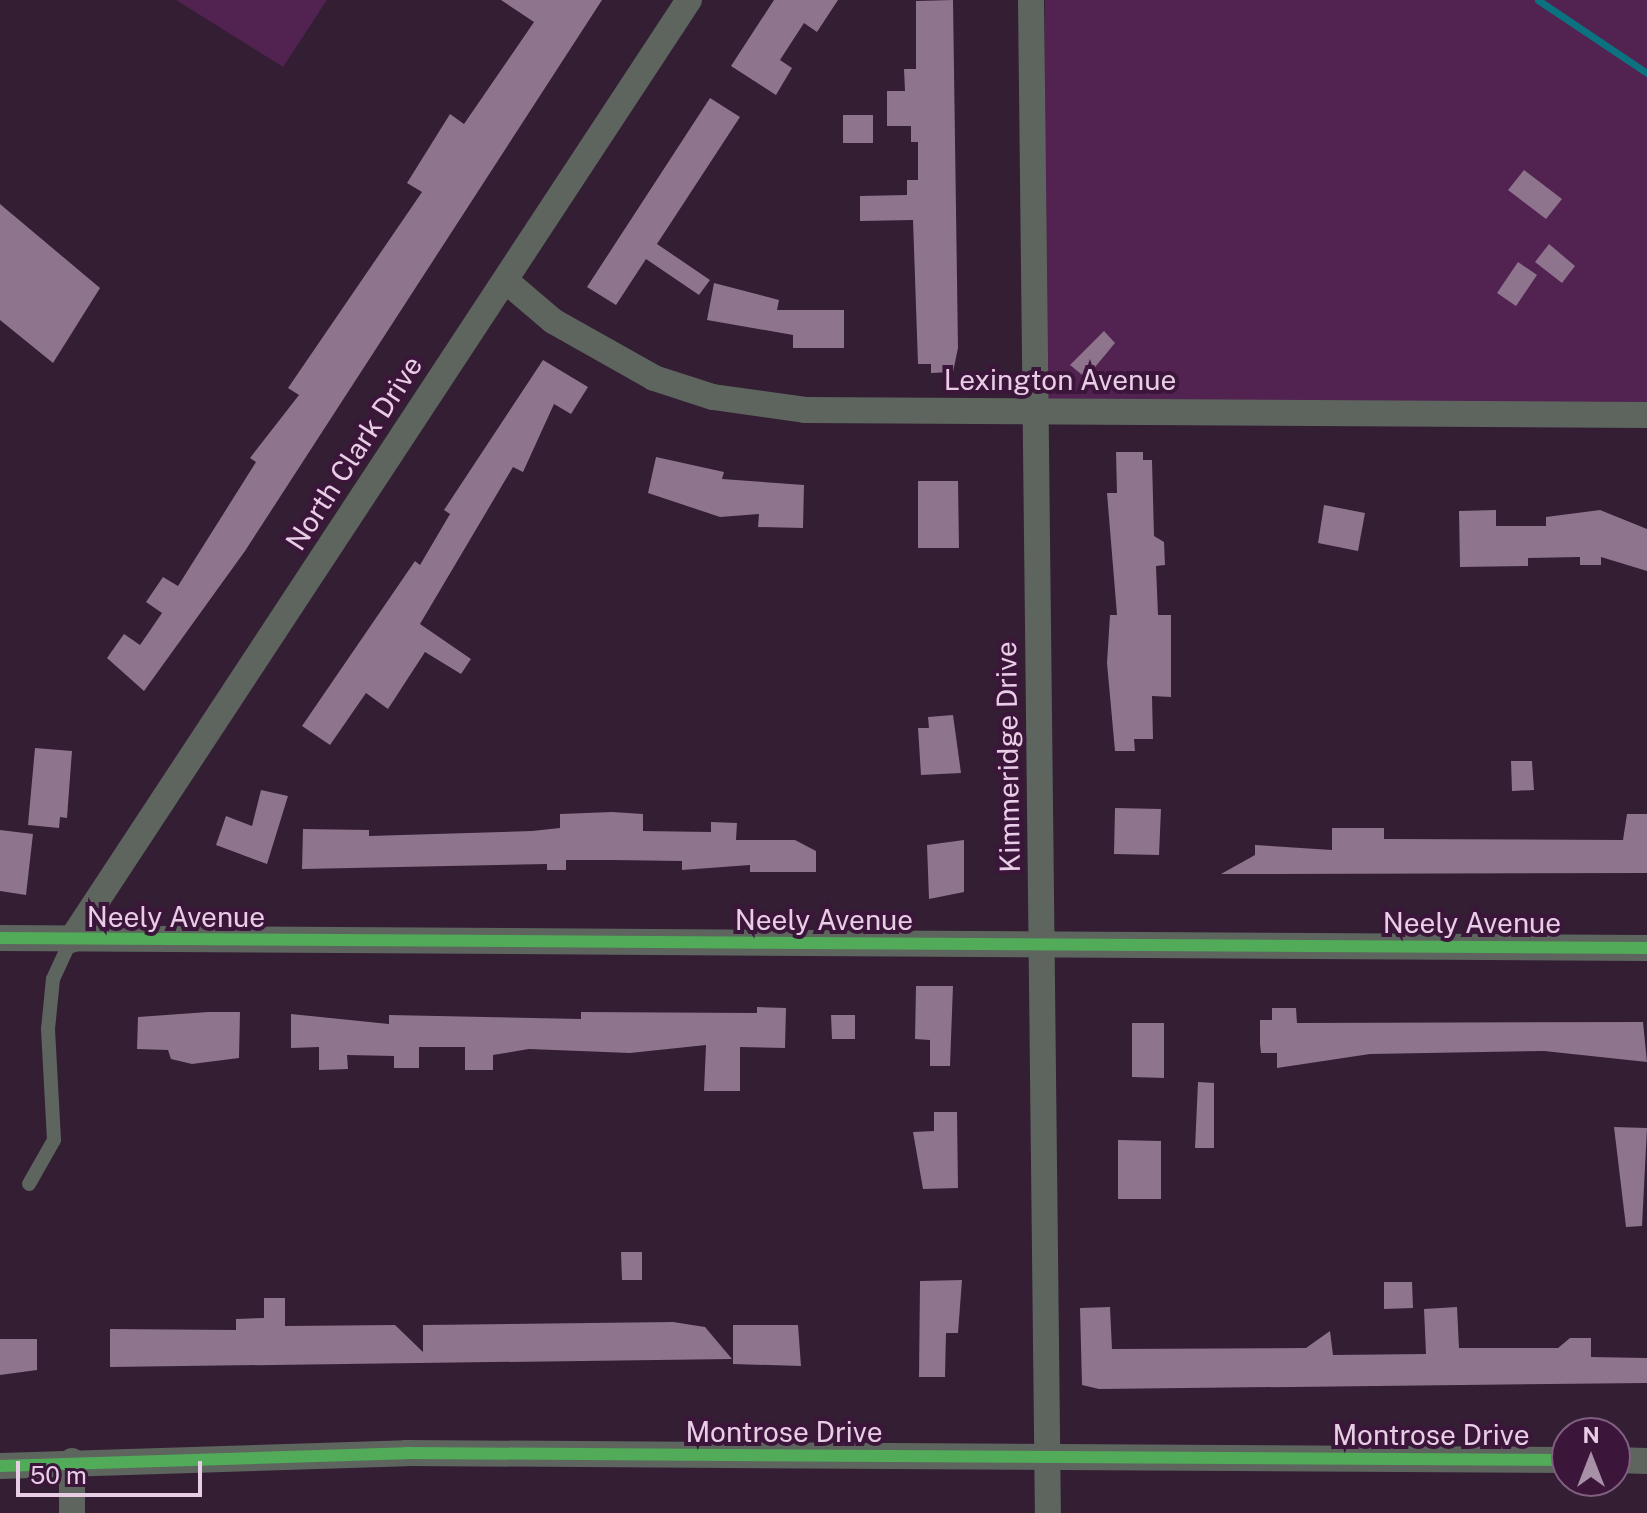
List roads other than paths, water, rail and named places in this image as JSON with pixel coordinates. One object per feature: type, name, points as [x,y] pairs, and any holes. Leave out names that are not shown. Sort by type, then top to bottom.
[{"type":"street","name":"North Clark Drive","points":[[71,940],[689,0]]},
{"type":"street","name":"Kimmeridge Drive","points":[[1031,0],[1048,1513]]},
{"type":"street","name":"Lexington Avenue","points":[[506,281],[598,351],[713,397],[805,410],[1647,415]]},
{"type":"street","name":"Neely Avenue","points":[[0,938],[1647,948]]},
{"type":"street","name":"Montrose Drive","points":[[0,1466],[72,1461],[406,1453],[1551,1460]]},
{"type":"street","points":[[72,1461],[72,1513]]},
{"type":"lane","points":[[29,1184],[54,1140],[48,1029],[53,979],[71,940]]},
{"type":"waterway","points":[[1538,0],[1647,73]]}]
